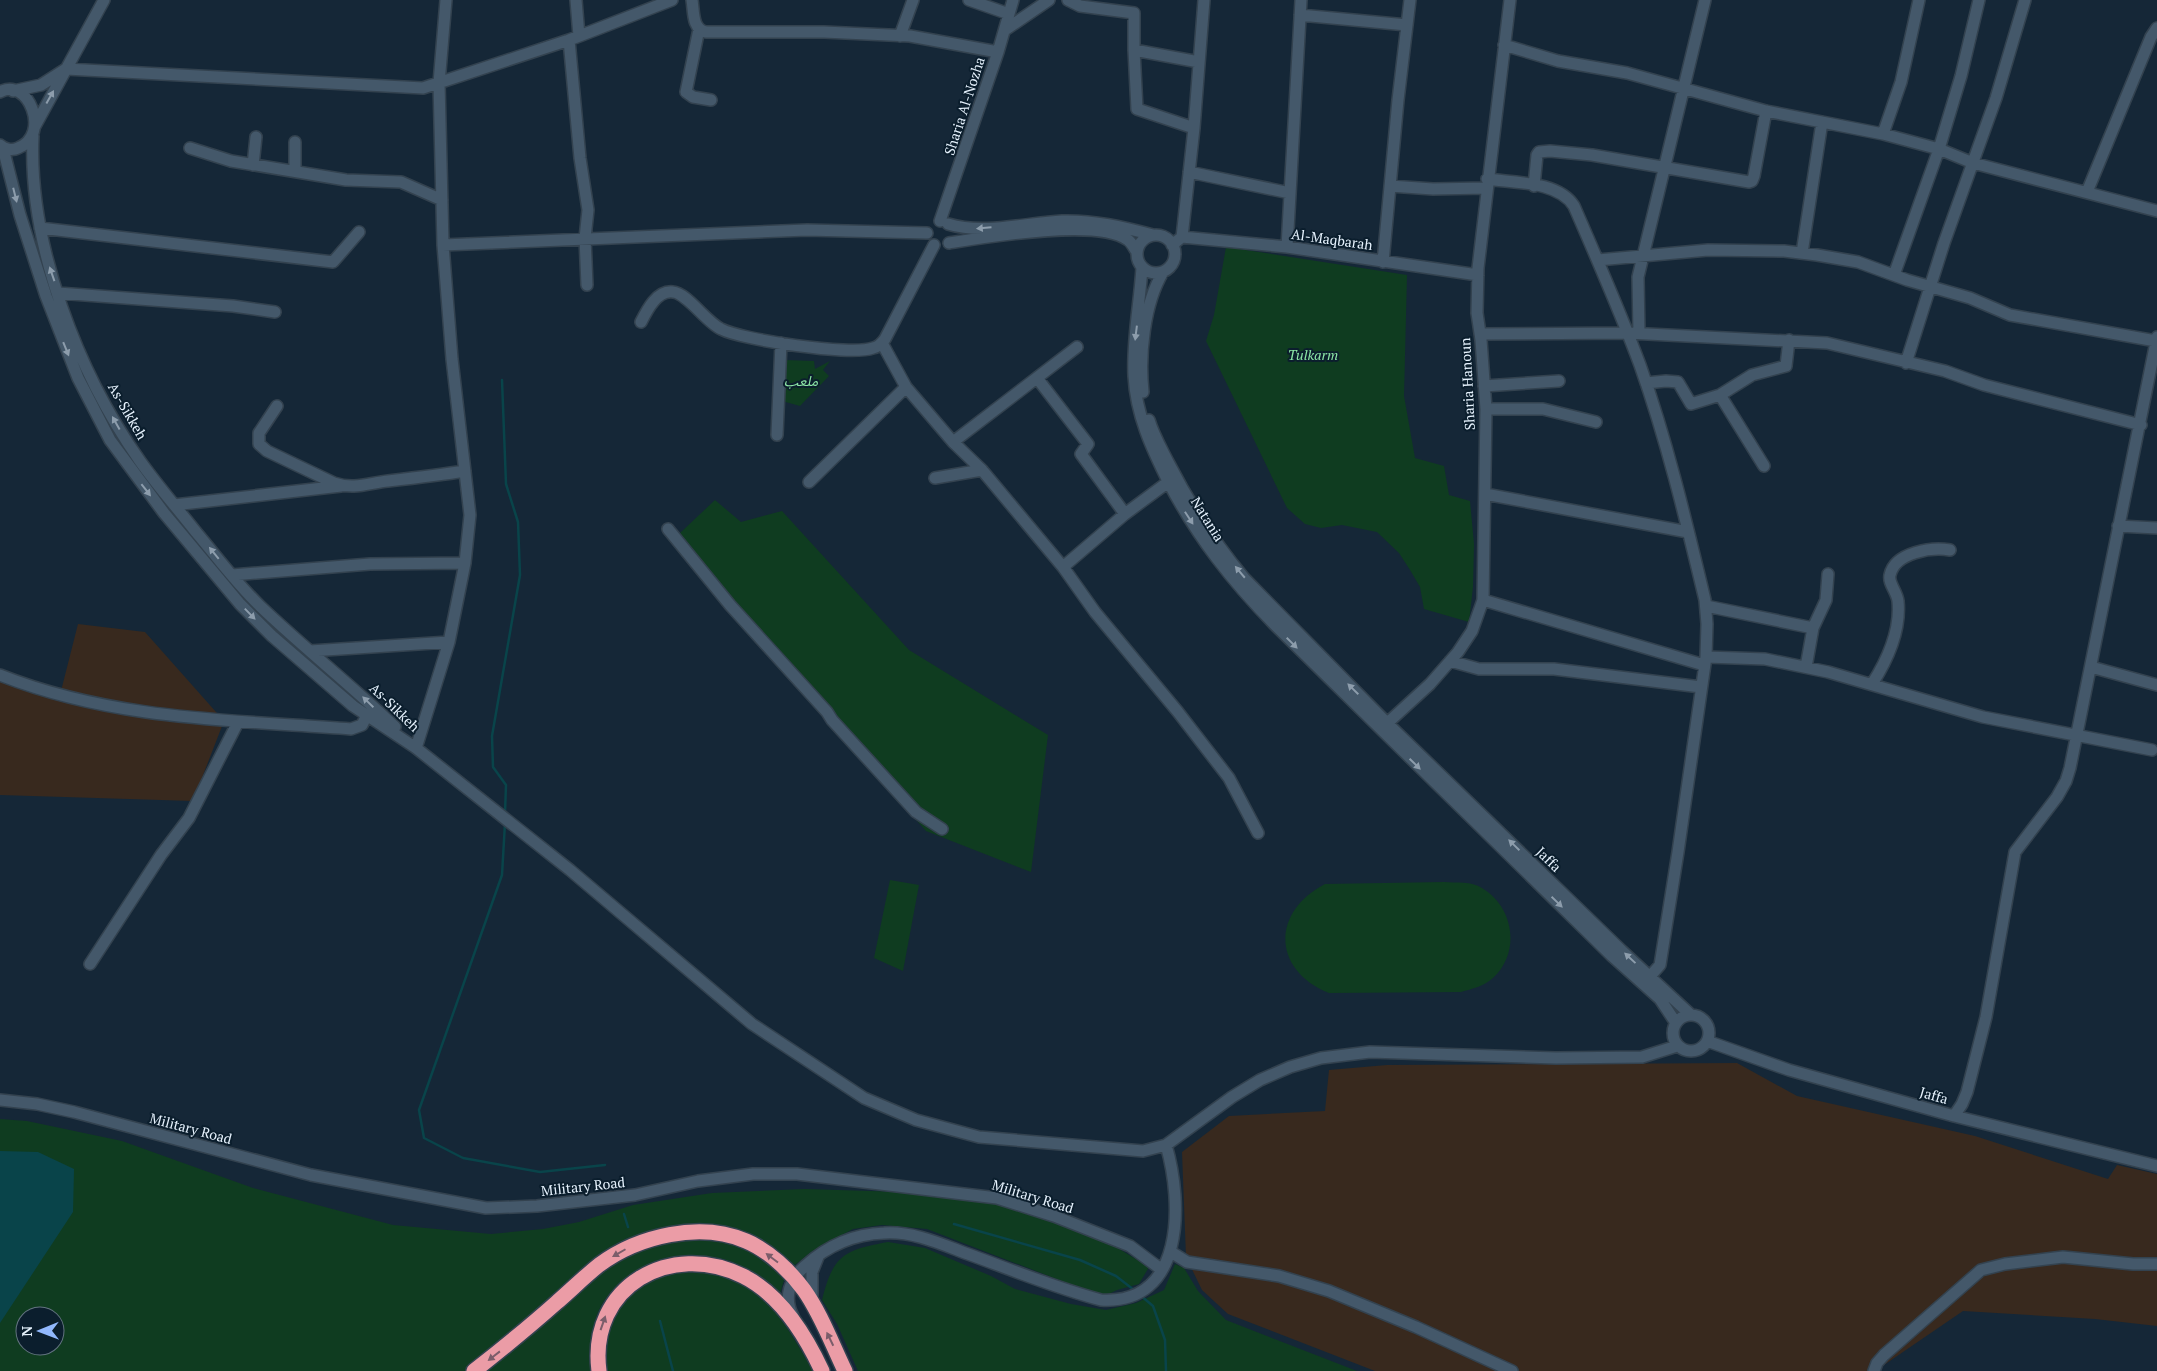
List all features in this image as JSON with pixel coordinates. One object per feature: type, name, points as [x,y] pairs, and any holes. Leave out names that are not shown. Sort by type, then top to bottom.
[{"type":"highway","points":[[474,1371],[599,1265],[630,1247],[659,1237],[689,1232],[739,1238],[748,1241],[776,1261],[793,1277],[804,1291],[845,1371]]},
{"type":"highway","points":[[598,1371],[601,1326],[610,1305],[626,1287],[645,1275],[668,1266],[694,1263],[722,1267],[745,1277],[774,1299],[797,1324],[822,1371]]},
{"type":"street","points":[[1,146],[14,150],[24,146],[34,131],[104,0]]},
{"type":"street","points":[[446,0],[438,83],[443,245],[452,358],[470,515],[465,563],[449,642],[416,748],[570,870],[752,1024],[864,1098],[916,1120],[979,1137],[1142,1151],[1166,1145],[1232,1097],[1260,1080],[1290,1067],[1329,1056],[1379,1052],[1513,1058],[1608,1058],[1642,1057],[1677,1046]]},
{"type":"street","points":[[576,0],[574,38],[580,158],[588,210],[585,238],[587,285]]},
{"type":"street","points":[[4,88],[41,85],[66,69],[423,88],[574,38],[672,0]]},
{"type":"street","points":[[692,0],[695,24],[698,29],[706,32],[824,32],[900,36],[998,52]]},
{"type":"street","points":[[900,36],[912,0]]},
{"type":"street","points":[[969,0],[1009,14]]},
{"type":"street","name":"Sharia Al-Nozha","points":[[944,223],[1005,30],[1012,0]]},
{"type":"street","points":[[1005,30],[1049,0]]},
{"type":"street","points":[[1068,0],[1080,6],[1134,13],[1136,109],[1194,128]]},
{"type":"street","points":[[1172,244],[1182,237],[1194,128],[1204,0]]},
{"type":"street","points":[[1287,247],[1301,0]]},
{"type":"street","points":[[1383,262],[1410,0]]},
{"type":"street","name":"Sharia Hanoun","points":[[1384,727],[1430,684],[1450,660],[1472,631],[1483,600],[1486,410],[1477,303],[1478,275],[1487,183],[1510,0]]},
{"type":"street","points":[[1633,333],[1637,284],[1643,256],[1705,0]]},
{"type":"street","points":[[1883,134],[1901,82],[1919,0]]},
{"type":"street","points":[[1894,275],[1939,150],[1979,0]]},
{"type":"street","points":[[1906,363],[1930,286],[1996,98],[2025,0]]},
{"type":"street","points":[[1300,15],[1407,25]]},
{"type":"street","points":[[2087,192],[2151,37],[2157,28]]},
{"type":"street","points":[[698,29],[686,92],[693,97],[711,100]]},
{"type":"street","points":[[1504,45],[1558,61],[1627,73],[1766,111],[1883,134],[1973,162],[2157,210]]},
{"type":"street","points":[[1134,50],[1199,62]]},
{"type":"street","points":[[4,88],[26,97],[35,116],[34,131]]},
{"type":"street","points":[[1534,186],[1536,158],[1539,152],[1543,151],[1592,155],[1752,181],[1766,111]]},
{"type":"street","points":[[1802,253],[1822,122]]},
{"type":"street","name":"As-Sikkeh","points":[[34,131],[32,164],[34,196],[47,260],[79,350],[100,394],[140,461],[174,505],[234,575],[272,614],[361,694],[416,748]]},
{"type":"street","points":[[253,164],[256,137]]},
{"type":"street","points":[[295,171],[296,142]]},
{"type":"street","name":"As-Sikkeh","points":[[1,146],[20,215],[46,296],[78,378],[110,440],[164,513],[240,604],[272,636],[353,706],[416,748]]},
{"type":"street","points":[[190,148],[231,161],[346,180],[401,182],[442,200]]},
{"type":"street","points":[[0,176],[7,164]]},
{"type":"street","points":[[1189,172],[1290,193]]},
{"type":"street","points":[[1390,186],[1433,189],[1487,183],[1534,186],[1555,190],[1570,200],[1633,333],[1646,383],[1667,449],[1706,606],[1705,661],[1663,950],[1660,965],[1647,980]]},
{"type":"street","points":[[1137,252],[1132,244],[1122,237],[1083,230],[1038,232],[949,243],[942,247],[934,245],[928,240],[927,233],[930,226],[944,223],[971,229],[1082,221],[1125,227],[1165,238],[1172,244],[1175,254],[1172,266],[1163,272],[1154,274],[1142,267],[1137,258],[1137,252],[1142,241],[1153,235]]},
{"type":"street","points":[[944,223],[952,235],[949,243]]},
{"type":"street","points":[[40,228],[333,262],[359,232]]},
{"type":"street","points":[[443,245],[807,230],[927,233]]},
{"type":"street","name":"Al-Maqbarah","points":[[1182,237],[1287,247],[1478,275]]},
{"type":"street","points":[[640,322],[659,296],[668,292],[674,292],[682,296],[719,328],[735,334],[781,343],[865,350],[873,348],[882,343],[934,245]]},
{"type":"street","points":[[1598,260],[1708,250],[1802,253],[1858,262],[1970,298],[2010,315],[2157,339],[2152,396],[2141,425],[2118,526],[2069,772],[2062,790],[2016,852],[1986,1017],[1967,1092],[1954,1116]]},
{"type":"street","name":"Natania","points":[[1142,267],[1134,344],[1135,384],[1140,416],[1149,442],[1213,538],[1244,578],[1384,727]]},
{"type":"street","name":"Natania","points":[[1163,272],[1155,286],[1148,307],[1142,380],[1150,423],[1172,479]]},
{"type":"street","points":[[58,293],[233,306],[276,312]]},
{"type":"street","points":[[1480,334],[1633,333],[1827,343],[1945,371],[1984,385],[2141,425]]},
{"type":"street","points":[[1646,383],[1678,382],[1691,404],[1720,395],[1752,375],[1786,366],[1789,340]]},
{"type":"street","points":[[777,435],[781,343]]},
{"type":"street","points":[[882,343],[906,387],[953,442],[982,470],[1063,567],[1095,612],[1178,712],[1229,778],[1258,832]]},
{"type":"street","points":[[953,442],[1078,347]]},
{"type":"street","points":[[1037,378],[1088,444],[1081,454],[1125,514]]},
{"type":"street","points":[[1484,386],[1559,381]]},
{"type":"street","points":[[809,482],[906,387]]},
{"type":"street","points":[[1720,395],[1764,466]]},
{"type":"street","points":[[277,406],[260,433],[259,444],[262,448],[343,486]]},
{"type":"street","points":[[1486,410],[1543,409],[1596,422]]},
{"type":"street","points":[[935,478],[982,470]]},
{"type":"street","points":[[174,505],[343,486],[366,486],[386,481],[466,471]]},
{"type":"street","points":[[1063,567],[1125,514],[1172,479]]},
{"type":"street","points":[[1485,494],[1688,532]]},
{"type":"street","points":[[2118,526],[2157,528]]},
{"type":"street","points":[[668,529],[730,605],[838,727],[916,812],[942,829]]},
{"type":"street","points":[[1872,684],[1888,658],[1895,632],[1898,599],[1890,578],[1891,572],[1901,561],[1919,551],[1932,549],[1950,550]]},
{"type":"street","points":[[234,575],[370,564],[465,563]]},
{"type":"street","points":[[1806,667],[1812,628],[1826,600],[1828,574]]},
{"type":"street","points":[[1483,600],[1705,661],[1765,659],[1806,667],[1872,684],[1983,717],[2152,750]]},
{"type":"street","points":[[1706,606],[1812,628]]},
{"type":"street","points":[[313,650],[449,642]]},
{"type":"street","points":[[1450,660],[1479,669],[1554,670],[1701,687]]},
{"type":"street","points":[[2091,668],[2157,685]]},
{"type":"street","points":[[0,675],[56,695],[123,710],[238,722],[351,728],[362,725],[367,715]]},
{"type":"street","points":[[90,964],[161,856],[189,818],[238,722]]},
{"type":"street","name":"Jaffa","points":[[1384,727],[1647,980],[1691,1015]]},
{"type":"street","name":"Jaffa","points":[[1647,980],[1676,1023]]},
{"type":"street","points":[[1691,1015],[1697,1016],[1706,1024],[1708,1030],[1707,1042],[1699,1050],[1693,1052],[1677,1046],[1672,1035],[1676,1023],[1680,1019],[1691,1015]]},
{"type":"street","name":"Jaffa","points":[[1707,1042],[1789,1070],[1954,1116],[2157,1166]]},
{"type":"street","name":"Military Road","points":[[0,1100],[37,1104],[74,1112],[311,1175],[486,1208],[537,1206],[636,1195],[698,1181],[754,1174],[797,1174],[997,1198],[1054,1216],[1130,1246],[1162,1270]]},
{"type":"street","points":[[797,1324],[790,1312],[788,1303],[793,1277],[820,1253],[834,1245],[862,1236],[884,1233],[922,1237],[1082,1295],[1101,1300],[1118,1301],[1145,1290],[1162,1270],[1171,1252],[1175,1222],[1174,1187],[1171,1162],[1166,1145]]},
{"type":"street","points":[[1171,1252],[1187,1262],[1279,1276],[1329,1291],[1416,1327],[1512,1371]]},
{"type":"street","points":[[814,1308],[811,1296],[812,1272],[820,1253]]},
{"type":"street","points":[[1874,1371],[1877,1363],[1884,1355],[1981,1270],[2005,1264],[2062,1257],[2133,1264],[2157,1264]]},
{"type":"shaded area","points":[[78,624],[145,632],[224,721],[193,801],[0,795],[0,674],[61,691]]},
{"type":"shaded area","points":[[1737,1063],[1797,1096],[1975,1136],[2108,1179],[2117,1165],[2157,1174],[2157,1326],[2095,1319],[1963,1311],[1881,1367],[1880,1371],[1375,1371],[1228,1314],[1202,1290],[1186,1257],[1182,1152],[1229,1116],[1325,1111],[1329,1070],[1387,1065]]},
{"type":"shaded area","points":[[0,1151],[38,1152],[74,1169],[73,1212],[0,1323]]},
{"type":"green space","name":"Tulkarm","points":[[1226,247],[1407,275],[1404,396],[1415,458],[1444,466],[1449,495],[1470,501],[1474,544],[1473,587],[1469,622],[1424,609],[1420,587],[1410,570],[1399,553],[1377,532],[1342,525],[1321,528],[1305,524],[1287,508],[1206,341],[1214,315]]},
{"type":"green space","name":"ملعب","points":[[785,360],[814,361],[815,369],[830,361],[823,370],[829,376],[800,406],[782,401]]},
{"type":"green space","points":[[715,500],[741,522],[782,511],[909,650],[1048,735],[1031,872],[926,831],[830,723],[680,533]]},
{"type":"green space","points":[[890,880],[919,885],[903,971],[874,958]]},
{"type":"green space","points":[[1469,883],[1482,888],[1493,896],[1507,918],[1510,930],[1508,956],[1493,978],[1482,985],[1461,992],[1329,993],[1310,983],[1297,970],[1288,956],[1285,940],[1288,925],[1295,910],[1307,896],[1325,884]]},
{"type":"green space","points":[[0,1119],[27,1121],[122,1141],[253,1188],[393,1225],[491,1234],[543,1229],[579,1222],[633,1205],[712,1193],[805,1189],[969,1194],[1106,1241],[1149,1267],[1139,1284],[1117,1290],[1096,1300],[1085,1290],[927,1229],[882,1225],[853,1229],[811,1252],[795,1265],[757,1238],[740,1231],[702,1226],[638,1240],[474,1371],[0,1371]]},
{"type":"green space","points":[[690,1239],[730,1244],[762,1259],[785,1277],[779,1297],[754,1274],[739,1265],[723,1259],[707,1256],[690,1256],[657,1262],[627,1277],[604,1301],[596,1317],[592,1335],[591,1371],[485,1371],[603,1270],[632,1253],[660,1244]]},
{"type":"green space","points":[[888,1242],[925,1248],[991,1276],[1015,1289],[1071,1304],[1106,1310],[1136,1303],[1164,1290],[1175,1264],[1184,1268],[1198,1291],[1226,1320],[1357,1371],[858,1371],[837,1324],[822,1300],[831,1273],[843,1257],[861,1248]]},
{"type":"green space","points":[[694,1270],[721,1273],[752,1289],[765,1300],[786,1327],[813,1371],[605,1371],[608,1327],[630,1292],[647,1281],[670,1273]]},
{"type":"waterway","points":[[502,380],[506,484],[518,522],[520,575],[492,736],[493,767],[506,785],[505,813]]},
{"type":"waterway","points":[[505,823],[502,875],[419,1110],[424,1138],[463,1158],[540,1172],[605,1165]]},
{"type":"waterway","points":[[624,1214],[628,1227]]},
{"type":"waterway","points":[[954,1224],[1080,1260],[1116,1276],[1134,1290]]},
{"type":"waterway","points":[[1140,1295],[1153,1306],[1165,1340],[1166,1371]]},
{"type":"waterway","points":[[660,1321],[673,1371]]}]
